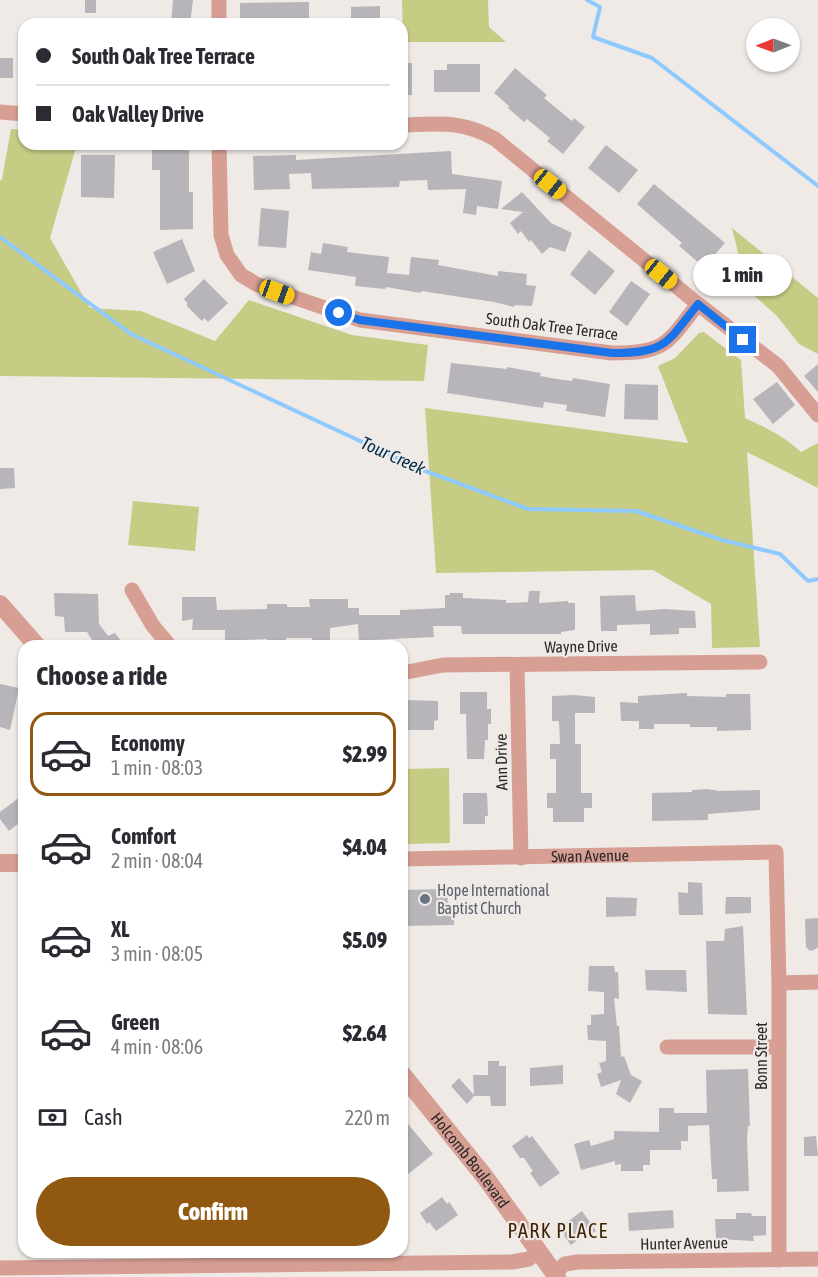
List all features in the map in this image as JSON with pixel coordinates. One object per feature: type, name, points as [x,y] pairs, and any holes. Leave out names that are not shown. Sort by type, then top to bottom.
[{"type":"street","points":[[219,0],[219,18]]},
{"type":"street","points":[[0,112],[18,114]]},
{"type":"street","points":[[408,125],[465,126],[479,129],[495,139],[778,366],[818,415]]},
{"type":"street","name":"South Oak Tree Terrace","points":[[219,150],[220,235],[227,255],[241,275],[258,285],[360,320],[612,353],[638,353],[657,349],[673,336],[698,304]]},
{"type":"street","points":[[132,590],[153,626],[165,640]]},
{"type":"street","points":[[0,604],[32,640]]},
{"type":"street","name":"Wayne Drive","points":[[408,672],[443,665],[760,662]]},
{"type":"street","name":"Ann Drive","points":[[518,665],[521,858]]},
{"type":"street","name":"Swan Avenue","points":[[408,859],[776,852]]},
{"type":"street","name":"Bonn Street","points":[[776,852],[779,982],[779,1260]]},
{"type":"street","points":[[0,863],[18,863]]},
{"type":"street","points":[[779,982],[818,982]]},
{"type":"street","points":[[667,1047],[779,1047]]},
{"type":"street","name":"Holcomb Boulevard","points":[[408,1081],[480,1170],[556,1275]]},
{"type":"street","points":[[0,1268],[242,1258],[512,1262],[529,1259],[539,1251]]},
{"type":"street","name":"Hunter Avenue","points":[[556,1275],[565,1264],[578,1262],[818,1259]]},
{"type":"green space","points":[[402,0],[488,0],[489,27],[506,42],[408,42],[408,18],[402,18]]},
{"type":"green space","points":[[11,129],[18,130],[18,150],[75,150],[50,238],[90,308],[141,311],[215,341],[249,300],[352,335],[428,345],[424,381],[0,376],[0,181]]},
{"type":"green space","points":[[732,228],[818,298],[818,354],[799,344],[777,316],[747,289]]},
{"type":"green space","points":[[704,332],[741,360],[745,418],[774,433],[801,452],[818,443],[818,488],[747,452],[760,647],[712,648],[711,604],[653,570],[436,573],[425,408],[688,443],[658,366],[675,358],[699,333]]},
{"type":"green space","points":[[133,501],[199,507],[195,551],[128,545]]},
{"type":"green space","points":[[449,768],[450,843],[408,844],[408,769]]},
{"type":"building","points":[[85,0],[96,0],[96,13],[85,13]]},
{"type":"building","points":[[173,0],[193,0],[191,18],[172,18]]},
{"type":"building","points":[[309,2],[309,18],[240,18],[240,3]]},
{"type":"building","points":[[380,6],[380,18],[351,18],[351,7]]},
{"type":"building","points":[[0,58],[13,58],[13,78],[0,78]]},
{"type":"building","points":[[408,63],[412,63],[412,95],[408,95]]},
{"type":"building","points":[[447,64],[480,64],[480,92],[434,92],[434,70],[447,70]]},
{"type":"building","points":[[515,68],[547,95],[544,98],[572,121],[574,118],[585,127],[563,154],[547,141],[550,138],[527,119],[524,122],[494,93]]},
{"type":"building","points":[[606,145],[638,170],[619,193],[588,168]]},
{"type":"building","points":[[152,150],[189,150],[189,192],[193,192],[193,229],[160,230],[160,170],[152,170]]},
{"type":"building","points":[[451,151],[452,174],[502,181],[498,209],[477,206],[476,215],[463,213],[466,189],[428,190],[427,180],[400,181],[399,187],[312,189],[311,173],[289,174],[290,189],[254,190],[253,156],[296,155],[296,160]]},
{"type":"building","points":[[81,155],[115,155],[114,198],[81,197]]},
{"type":"building","points":[[654,184],[725,243],[704,267],[679,246],[682,243],[637,204]]},
{"type":"building","points":[[522,192],[551,223],[572,233],[565,252],[550,247],[542,254],[530,239],[530,243],[521,231],[518,234],[510,223],[523,212],[501,209]]},
{"type":"building","points":[[261,208],[289,211],[286,248],[258,246]]},
{"type":"building","points":[[182,239],[195,271],[167,284],[153,252]]},
{"type":"building","points":[[323,243],[348,247],[347,252],[389,257],[387,273],[409,275],[411,257],[439,260],[438,265],[498,276],[498,271],[527,274],[526,285],[536,286],[532,306],[515,305],[514,307],[421,291],[421,293],[386,287],[385,289],[355,286],[356,277],[308,270],[311,252],[321,254]]},
{"type":"building","points":[[589,250],[615,271],[595,295],[570,274]]},
{"type":"building","points":[[204,279],[228,303],[208,322],[204,318],[202,321],[187,306],[184,299]]},
{"type":"building","points":[[631,281],[650,294],[627,326],[609,312]]},
{"type":"building","points":[[451,363],[507,369],[507,367],[541,373],[540,376],[557,379],[572,381],[573,378],[610,384],[605,417],[566,411],[567,405],[544,402],[543,408],[447,393]]},
{"type":"building","points":[[818,364],[818,392],[804,376]]},
{"type":"building","points":[[777,382],[795,405],[773,424],[753,399]]},
{"type":"building","points":[[625,384],[658,385],[658,420],[624,419]]},
{"type":"building","points":[[0,468],[14,468],[15,488],[0,489]]},
{"type":"building","points":[[529,591],[540,591],[539,603],[568,601],[568,603],[575,603],[575,630],[561,632],[561,634],[462,634],[461,626],[433,626],[434,637],[359,640],[358,624],[330,628],[330,640],[286,638],[286,640],[225,640],[225,630],[192,630],[193,619],[182,621],[182,597],[216,597],[217,610],[267,609],[267,604],[310,607],[309,599],[348,599],[348,608],[359,608],[359,615],[400,615],[400,610],[445,608],[445,595],[450,595],[450,593],[463,593],[463,598],[506,600],[506,603],[528,602]]},
{"type":"building","points":[[54,593],[98,594],[99,624],[108,636],[115,633],[120,640],[92,640],[87,632],[65,632],[64,617],[55,616]]},
{"type":"building","points":[[635,595],[636,611],[665,609],[695,611],[696,628],[679,628],[679,634],[650,635],[650,624],[617,625],[617,631],[601,631],[600,596]]},
{"type":"building","points":[[0,684],[18,688],[10,730],[0,727]]},
{"type":"building","points":[[460,692],[487,692],[487,709],[491,709],[491,724],[488,724],[488,740],[485,740],[484,759],[467,759],[466,714],[460,714]]},
{"type":"building","points":[[687,693],[687,696],[726,697],[726,694],[750,694],[751,730],[717,731],[717,727],[690,727],[690,724],[654,724],[654,729],[639,729],[639,721],[621,721],[620,702],[638,703],[638,696]]},
{"type":"building","points":[[552,696],[595,697],[595,713],[575,713],[575,744],[581,744],[581,793],[592,793],[592,808],[584,808],[584,822],[553,822],[553,808],[547,808],[547,793],[556,793],[556,759],[550,759],[550,744],[560,744],[559,721],[552,721]]},
{"type":"building","points":[[408,700],[438,701],[438,720],[434,721],[434,730],[408,730]]},
{"type":"building","points":[[692,790],[760,790],[760,810],[708,814],[708,820],[652,821],[652,793],[692,792]]},
{"type":"building","points":[[463,793],[487,793],[488,816],[485,816],[485,824],[463,824]]},
{"type":"building","points":[[18,798],[18,824],[9,831],[0,819],[0,812]]},
{"type":"building","points":[[688,882],[702,883],[703,915],[679,915],[678,892],[688,893]]},
{"type":"building","name":"Hope International Baptist Church","points":[[447,889],[448,908],[454,908],[454,925],[408,926],[408,890]]},
{"type":"building","points":[[606,897],[637,898],[636,916],[606,917]]},
{"type":"building","points":[[726,897],[751,897],[751,913],[725,914]]},
{"type":"building","points":[[818,918],[818,947],[810,951],[806,947],[805,919]]},
{"type":"building","points":[[743,926],[747,1015],[708,1014],[706,941],[724,941],[725,929]]},
{"type":"building","points":[[589,966],[614,966],[615,972],[618,972],[619,999],[614,998],[621,1057],[624,1056],[631,1075],[642,1081],[630,1103],[616,1094],[621,1080],[601,1087],[597,1074],[602,1072],[599,1063],[606,1061],[606,1041],[588,1040],[587,1025],[591,1025],[591,1015],[604,1014],[604,992],[588,991]]},
{"type":"building","points":[[645,970],[686,970],[687,992],[646,990]]},
{"type":"building","points":[[488,1061],[499,1061],[499,1066],[506,1066],[506,1106],[491,1106],[490,1096],[474,1096],[467,1104],[451,1086],[459,1078],[474,1095],[473,1075],[488,1075]]},
{"type":"building","points":[[563,1065],[563,1084],[530,1086],[530,1068]]},
{"type":"building","points":[[748,1069],[749,1191],[717,1192],[717,1179],[712,1179],[709,1125],[688,1126],[688,1141],[681,1141],[681,1150],[650,1150],[650,1165],[643,1165],[643,1171],[621,1171],[621,1164],[615,1165],[615,1161],[581,1170],[574,1144],[589,1140],[591,1146],[614,1139],[614,1131],[659,1132],[659,1108],[674,1108],[674,1113],[707,1113],[706,1070]]},
{"type":"building","points":[[408,1124],[433,1154],[408,1174]]},
{"type":"building","points":[[527,1135],[529,1138],[532,1136],[560,1173],[540,1187],[530,1173],[533,1171],[512,1146]]},
{"type":"building","points":[[816,1136],[818,1156],[804,1156],[804,1137]]},
{"type":"building","points":[[442,1197],[447,1204],[449,1202],[458,1215],[436,1231],[429,1222],[427,1224],[420,1213]]},
{"type":"building","points":[[673,1210],[674,1228],[629,1231],[628,1213]]},
{"type":"building","points":[[582,1211],[596,1231],[588,1236],[586,1233],[571,1245],[564,1236],[565,1230],[562,1226]]},
{"type":"building","points":[[736,1213],[766,1216],[766,1235],[753,1236],[754,1241],[716,1239],[715,1219],[736,1219]]},
{"type":"waterway","points":[[587,0],[600,7],[593,37],[652,58],[818,186]]},
{"type":"waterway","name":"Tour Creek","points":[[0,237],[131,334],[420,469],[528,509],[636,511],[722,540],[780,554],[808,581],[818,579]]},
{"type":"place","name":"Hope International Baptist Church","points":[[425,899]]},
{"type":"district","name":"PARK PLACE","points":[[558,1231]]},
{"type":"route","points":[[339,313],[360,320],[612,353],[638,353],[657,349],[673,336],[698,304],[743,340]]}]
